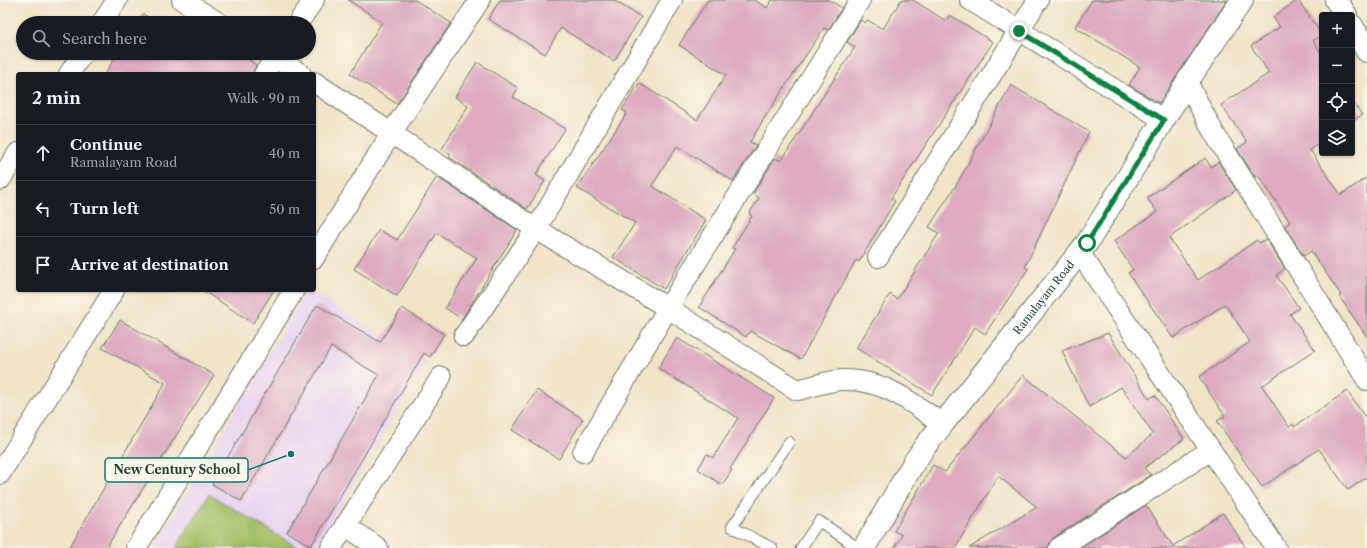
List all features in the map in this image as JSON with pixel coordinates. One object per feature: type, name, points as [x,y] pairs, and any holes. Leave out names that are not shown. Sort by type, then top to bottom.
[{"type":"street","points":[[107,16],[117,0]]},
{"type":"street","points":[[182,0],[208,16]]},
{"type":"street","points":[[303,16],[314,0]]},
{"type":"street","points":[[316,255],[392,132],[480,0]]},
{"type":"street","points":[[464,336],[536,229],[672,0]]},
{"type":"street","points":[[583,452],[668,308],[860,0]]},
{"type":"street","points":[[970,0],[1164,120]]},
{"type":"street","points":[[878,258],[1038,0]]},
{"type":"street","name":"Ramalayam Road","points":[[864,548],[912,464],[942,424],[1080,253],[1187,82],[1242,0]]},
{"type":"street","points":[[1336,0],[1344,12]]},
{"type":"street","points":[[1355,31],[1367,51]]},
{"type":"street","points":[[70,72],[78,60]]},
{"type":"street","points":[[265,72],[271,60]]},
{"type":"street","points":[[282,60],[298,72]]},
{"type":"street","points":[[1187,82],[1214,133],[1367,380]]},
{"type":"street","points":[[316,83],[392,132],[536,229],[668,308],[796,390],[840,380],[868,381],[890,389],[942,424]]},
{"type":"street","points":[[0,180],[16,156]]},
{"type":"street","points":[[1080,253],[1276,548]]},
{"type":"street","points":[[0,474],[113,292]]},
{"type":"street","points":[[136,548],[293,292]]},
{"type":"street","points":[[331,548],[442,377]]},
{"type":"street","points":[[1059,548],[1211,450]]},
{"type":"street","points":[[345,525],[378,548]]},
{"type":"lane","points":[[772,548],[732,527],[789,442]]},
{"type":"lane","points":[[801,548],[819,521],[858,548]]},
{"type":"shaded area","points":[[306,292],[310,292],[427,361],[316,548],[154,548]]},
{"type":"green space","points":[[209,494],[299,548],[176,548]]},
{"type":"building","points":[[348,0],[415,0],[451,23],[397,104],[350,74],[382,22]]},
{"type":"building","points":[[500,0],[613,0],[641,17],[614,61],[561,28],[545,54],[488,19]]},
{"type":"building","points":[[708,0],[754,0],[767,8],[772,0],[829,0],[842,8],[828,30],[824,28],[770,109],[750,142],[756,145],[733,181],[677,146],[652,186],[706,220],[664,289],[613,257],[635,223],[577,188],[627,113],[622,110],[639,83],[697,120],[726,75],[679,45]]},
{"type":"building","points":[[901,0],[913,0],[946,21],[950,15],[993,42],[891,198],[895,201],[859,262],[856,260],[801,359],[750,331],[746,337],[699,307],[735,249],[732,248],[752,216],[749,214],[759,198],[753,194],[775,158],[781,161],[855,47],[847,42],[861,20],[865,23],[867,20],[883,29]]},
{"type":"building","points":[[1092,0],[1227,0],[1159,103],[1129,85],[1140,67],[1075,27]]},
{"type":"building","points":[[1298,0],[1319,31],[1319,37],[1313,41],[1319,50],[1319,143],[1310,150],[1341,195],[1367,177],[1367,337],[1311,251],[1304,256],[1285,226],[1290,222],[1258,175],[1255,177],[1237,149],[1247,142],[1221,105],[1269,73],[1251,46],[1280,27],[1273,17]]},
{"type":"building","points":[[114,60],[249,60],[256,65],[254,72],[106,72]]},
{"type":"building","points":[[477,62],[518,88],[513,97],[565,129],[536,175],[545,181],[527,209],[449,157],[451,154],[442,149],[468,106],[455,97]]},
{"type":"building","points":[[1011,85],[1089,132],[1025,267],[1028,269],[985,334],[975,327],[932,395],[856,348],[890,294],[897,299],[939,233],[929,227],[958,182]]},
{"type":"building","points":[[1355,105],[1362,115],[1355,119]]},
{"type":"building","points":[[1205,158],[1211,167],[1218,162],[1236,190],[1169,238],[1198,280],[1257,240],[1259,243],[1266,239],[1285,269],[1276,275],[1299,308],[1290,314],[1315,350],[1262,386],[1289,427],[1293,424],[1294,427],[1347,391],[1367,420],[1367,477],[1348,490],[1319,449],[1262,487],[1217,421],[1225,416],[1199,377],[1250,342],[1225,304],[1173,338],[1128,273],[1133,270],[1114,241],[1157,212],[1147,198]]},
{"type":"building","points":[[437,177],[517,230],[462,319],[445,308],[477,258],[437,233],[397,296],[354,269],[379,230],[397,240]]},
{"type":"building","points":[[205,292],[273,292],[253,323]]},
{"type":"building","points":[[317,305],[380,342],[402,308],[444,334],[430,357],[424,353],[311,546],[287,532],[379,375],[331,347],[241,501],[212,484]]},
{"type":"building","points":[[120,320],[214,375],[106,548],[69,548],[165,383],[102,348]]},
{"type":"building","points":[[1108,333],[1149,399],[1155,395],[1184,439],[1144,468],[1151,475],[1053,538],[1048,548],[969,548],[1037,507],[998,476],[955,548],[894,548],[902,535],[894,531],[933,465],[945,472],[1023,375],[1126,457],[1153,434],[1121,387],[1089,407],[1062,351]]},
{"type":"building","points":[[677,338],[774,398],[730,469],[732,470],[722,485],[698,469],[707,454],[713,458],[738,418],[658,368]]},
{"type":"building","points":[[537,390],[583,419],[559,459],[512,430]]},
{"type":"building","points":[[1146,505],[1173,546],[1223,513],[1246,548],[1080,548]]},
{"type":"place","name":"New Century School","points":[[291,454]]},
{"type":"route","points":[[1019,31],[1164,120],[1087,243]]}]
